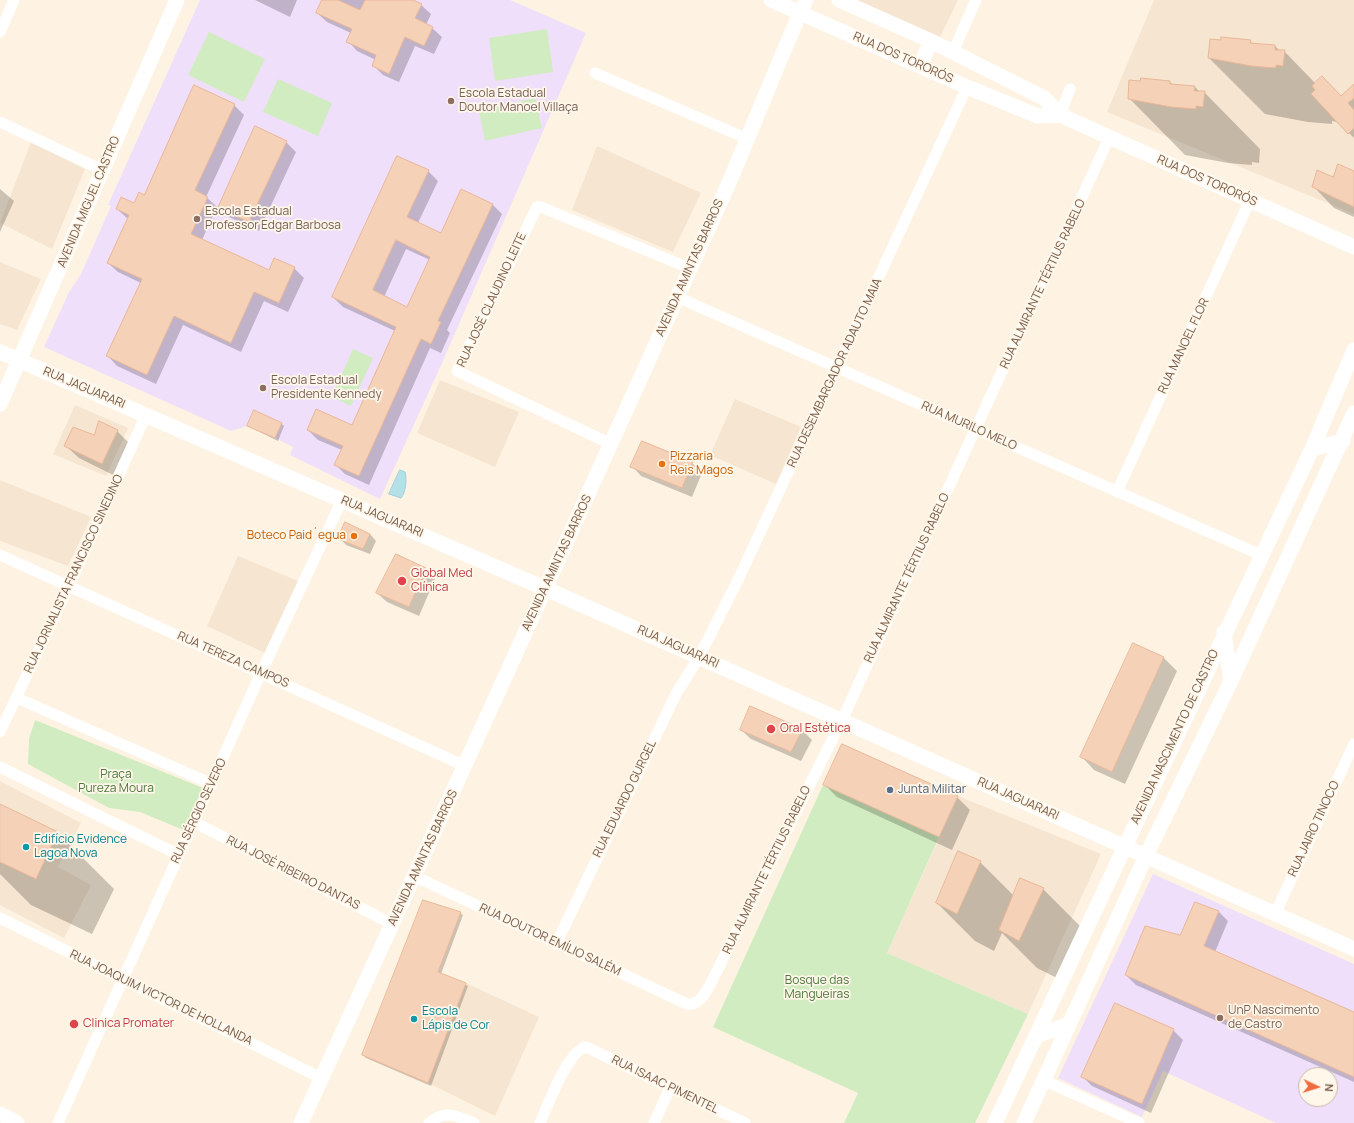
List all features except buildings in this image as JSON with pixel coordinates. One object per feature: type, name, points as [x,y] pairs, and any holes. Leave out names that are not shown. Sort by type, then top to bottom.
[{"type":"main road","name":"AVENIDA MIGUEL CASTRO","points":[[0,404],[177,0]]},
{"type":"main road","name":"RUA DOS TORORÓS","points":[[771,0],[803,6],[920,66],[967,88],[1038,116],[1060,115]]},
{"type":"main road","name":"RUA DOS TORORÓS","points":[[839,0],[931,41],[1044,98],[1060,115],[1354,247]]},
{"type":"main road","name":"AVENIDA AMINTAS BARROS","points":[[301,1123],[466,766],[544,588],[611,444],[748,139],[803,6]]},
{"type":"main road","points":[[920,66],[931,41]]},
{"type":"main road","name":"AVENIDA NASCIMENTO DE CASTRO","points":[[995,1123],[1224,632],[1312,449],[1354,350]]},
{"type":"main road","name":"RUA JAGUARARI","points":[[0,352],[544,588],[1354,949]]},
{"type":"main road","name":"AVENIDA NASCIMENTO DE CASTRO","points":[[1024,1123],[1146,856],[1231,681],[1343,441],[1354,413]]},
{"type":"main road","points":[[1312,449],[1343,441]]},
{"type":"main road","points":[[1224,632],[1231,681]]},
{"type":"main road","points":[[1036,1036],[1069,1024]]},
{"type":"main road","points":[[0,1114],[17,1123]]},
{"type":"street","points":[[0,32],[14,0]]},
{"type":"street","points":[[953,52],[976,0]]},
{"type":"street","points":[[595,73],[748,139]]},
{"type":"street","name":"RUA DESEMBARGADOR ADAUTO MAIA","points":[[699,657],[738,580],[967,88]]},
{"type":"street","points":[[1060,115],[1070,89]]},
{"type":"street","points":[[0,122],[102,170]]},
{"type":"street","name":"RUA ALMIRANTE TÉRTIUS RABELO","points":[[687,1004],[691,1004],[699,1000],[710,985],[842,720],[1110,138]]},
{"type":"street","name":"RUA MANOEL FLOR","points":[[1116,492],[1250,200]]},
{"type":"street","name":"RUA JOSÉ CLAUDINO LEITE","points":[[611,444],[457,371],[537,207],[541,207],[690,268]]},
{"type":"street","name":"RUA MURILO MELO","points":[[677,297],[1261,555]]},
{"type":"street","name":"RUA JORNALISTA FRANCISCO SINEDINO","points":[[0,732],[69,586],[146,415]]},
{"type":"street","name":"RUA SÉRGIO SEVERO","points":[[58,1123],[261,673],[342,500]]},
{"type":"street","name":"RUA TEREZA CAMPOS","points":[[0,555],[466,766]]},
{"type":"street","name":"RUA EDUARDO GURGEL","points":[[556,944],[676,694],[699,657]]},
{"type":"street","points":[[16,698],[212,784]]},
{"type":"street","name":"RUA JAIRO TINOCO","points":[[1275,914],[1354,744]]},
{"type":"street","points":[[0,767],[179,855]]},
{"type":"street","name":"RUA JOSÉ RIBEIRO DANTAS","points":[[194,822],[392,924]]},
{"type":"street","name":"RUA DOUTOR EMÍLIO SALÉM","points":[[414,876],[556,944],[687,1004]]},
{"type":"street","name":"RUA JOAQUIM VICTOR DE HOLLANDA","points":[[0,918],[321,1078]]},
{"type":"street","name":"RUA ISAAC PIMENTEL","points":[[540,1123],[567,1065],[576,1052],[584,1047],[587,1047],[745,1123]]},
{"type":"street","points":[[1043,1080],[1139,1123]]},
{"type":"street","points":[[654,1123],[670,1088]]},
{"type":"street","points":[[429,1123],[440,1116],[448,1114],[474,1123]]},
{"type":"shaded area","points":[[200,0],[510,0],[586,33],[442,363],[380,499],[290,455],[293,447],[275,438],[247,426],[231,431],[44,347],[69,292],[81,274],[111,206],[108,205]]},
{"type":"shaded area","points":[[846,0],[958,0],[938,41]]},
{"type":"shaded area","points":[[1154,0],[1354,0],[1354,214],[1107,112]]},
{"type":"shaded area","points":[[31,142],[85,169],[52,249],[0,223]]},
{"type":"shaded area","points":[[597,146],[701,193],[673,252],[572,210]]},
{"type":"shaded area","points":[[0,262],[41,279],[17,330],[0,324]]},
{"type":"shaded area","points":[[440,380],[519,412],[495,467],[417,433]]},
{"type":"shaded area","points":[[735,399],[801,427],[776,484],[710,455]]},
{"type":"shaded area","points":[[75,405],[128,428],[106,476],[53,454]]},
{"type":"shaded area","points":[[0,480],[91,517],[68,566],[0,541]]},
{"type":"shaded area","points":[[238,556],[298,581],[265,653],[207,626]]},
{"type":"shaded area","points":[[0,781],[81,823],[58,867],[91,885],[64,938],[0,905]]},
{"type":"shaded area","points":[[958,796],[1101,854],[1028,1014],[887,953]]},
{"type":"shaded area","name":"UnP Nascimento de Castro","points":[[1153,874],[1354,964],[1354,1123],[1276,1123],[1163,1071],[1142,1117],[1058,1078]]},
{"type":"shaded area","points":[[466,983],[539,1017],[495,1116],[428,1083]]},
{"type":"green space","points":[[547,29],[553,72],[495,81],[489,38]]},
{"type":"green space","points":[[209,32],[265,59],[244,102],[188,75]]},
{"type":"green space","points":[[278,79],[332,103],[318,136],[263,112]]},
{"type":"green space","points":[[535,98],[542,128],[485,141],[479,111]]},
{"type":"green space","points":[[353,349],[373,358],[351,406],[332,397]]},
{"type":"green space","name":"Praça Pureza Moura","points":[[35,720],[203,788],[186,831],[140,812],[109,808],[28,764],[29,739]]},
{"type":"green space","name":"Bosque das Mangueiras","points":[[823,785],[939,837],[887,953],[1028,1014],[975,1123],[844,1123],[858,1093],[713,1027]]},
{"type":"water","points":[[400,470],[405,472],[406,478],[405,489],[401,498],[389,494]]},
{"type":"place","name":"Escola Estadual Doutor Manoel Villaça","points":[[451,101]]},
{"type":"place","name":"Escola Estadual Professor Edgar Barbosa","points":[[197,219]]},
{"type":"place","name":"Escola Estadual Presidente Kennedy","points":[[263,388]]},
{"type":"place","name":"Pizzaria Reis Magos","points":[[662,464]]},
{"type":"place","name":"Boteco Paid´egua","points":[[354,536]]},
{"type":"place","name":"Global Med Clínica","points":[[402,581]]},
{"type":"place","name":"Oral Estética","points":[[771,729]]},
{"type":"place","name":"Junta Militar","points":[[890,790]]},
{"type":"place","name":"Edifício Evidence Lagoa Nova","points":[[26,847]]},
{"type":"place","name":"UnP Nascimento de Castro","points":[[1220,1018]]},
{"type":"place","name":"Escola Lápis de Cor","points":[[414,1019]]},
{"type":"place","name":"Clinica Promater","points":[[74,1024]]}]
